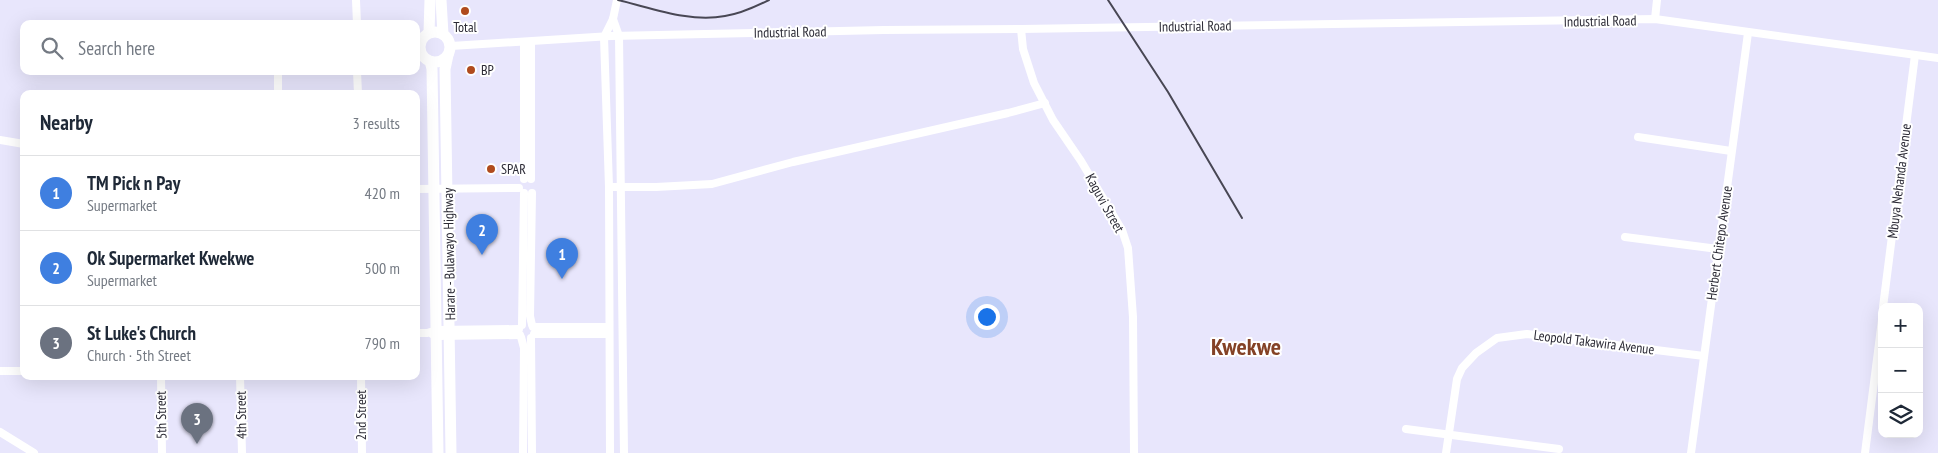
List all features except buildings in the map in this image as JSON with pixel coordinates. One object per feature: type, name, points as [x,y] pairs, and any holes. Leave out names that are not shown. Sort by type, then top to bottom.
[{"type":"highway","name":"Harare - Bulawayo Highway","points":[[420,42],[429,32],[430,0]]},
{"type":"highway","points":[[441,0],[443,34]]},
{"type":"highway","points":[[429,32],[434,31],[443,34],[450,41],[449,51],[440,61],[430,61]]},
{"type":"highway","name":"Harare - Bulawayo Highway","points":[[420,51],[430,61],[432,69],[435,189],[434,333],[438,453]]},
{"type":"highway","name":"Harare - Bulawayo Highway","points":[[449,51],[445,69],[451,453]]},
{"type":"highway","points":[[433,109],[446,109]]},
{"type":"street","points":[[356,0],[356,20]]},
{"type":"street","points":[[610,453],[609,187],[604,37],[613,18],[617,0]]},
{"type":"street","points":[[1656,20],[1657,0]]},
{"type":"street","points":[[613,18],[619,36],[624,453]]},
{"type":"street","name":"Industrial Road","points":[[449,51],[528,42],[619,36],[884,30],[1656,20],[1938,58]]},
{"type":"street","name":"Kaguvi Street","points":[[1022,29],[1023,49],[1027,65],[1053,120],[1081,161],[1122,230],[1128,248],[1133,317],[1134,453]]},
{"type":"street","name":"Herbert Chitepo Avenue","points":[[1691,453],[1748,33]]},
{"type":"street","points":[[420,189],[525,191],[535,186],[528,179],[528,42]]},
{"type":"street","name":"Mbuya Nehanda Avenue","points":[[1884,303],[1915,55]]},
{"type":"street","points":[[278,75],[278,90]]},
{"type":"street","points":[[357,75],[358,90]]},
{"type":"street","points":[[609,187],[712,184],[793,162],[1045,103]]},
{"type":"street","points":[[1638,137],[1731,151]]},
{"type":"street","points":[[0,140],[20,143]]},
{"type":"street","points":[[528,179],[520,182],[525,191],[532,331],[532,453]]},
{"type":"street","points":[[523,453],[524,348],[521,332],[525,191]]},
{"type":"street","points":[[1625,236],[1718,249]]},
{"type":"street","points":[[609,274],[623,274]]},
{"type":"street","points":[[521,332],[527,324],[532,331]]},
{"type":"street","points":[[532,331],[609,331]]},
{"type":"street","points":[[521,332],[526,339],[532,331]]},
{"type":"street","points":[[420,333],[521,332]]},
{"type":"street","name":"Leopold Takawira Avenue","points":[[1446,453],[1457,379],[1462,368],[1476,353],[1497,338],[1528,334],[1704,356]]},
{"type":"street","points":[[1865,453],[1878,348]]},
{"type":"street","points":[[0,371],[20,371]]},
{"type":"street","name":"5th Street","points":[[161,380],[162,453]]},
{"type":"street","name":"4th Street","points":[[240,380],[242,453]]},
{"type":"street","name":"2nd Street","points":[[361,380],[362,453]]},
{"type":"street","points":[[1406,428],[1559,449]]},
{"type":"street","points":[[0,432],[34,453]]},
{"type":"railway","points":[[618,0],[671,14],[698,18],[736,14],[769,0]]},
{"type":"railway","points":[[1108,0],[1168,92],[1242,218]]},
{"type":"place","name":"Total","points":[[465,11]]},
{"type":"place","name":"BP","points":[[471,70]]},
{"type":"place","name":"SPAR","points":[[491,169]]},
{"type":"place","name":"Ok Supermarket Kwekwe","points":[[482,255]]},
{"type":"place","name":"TM Pick n Pay","points":[[562,279]]},
{"type":"place","name":"St Luke's Church","points":[[197,444]]},
{"type":"district","name":"Kwekwe","points":[[1246,346]]}]
